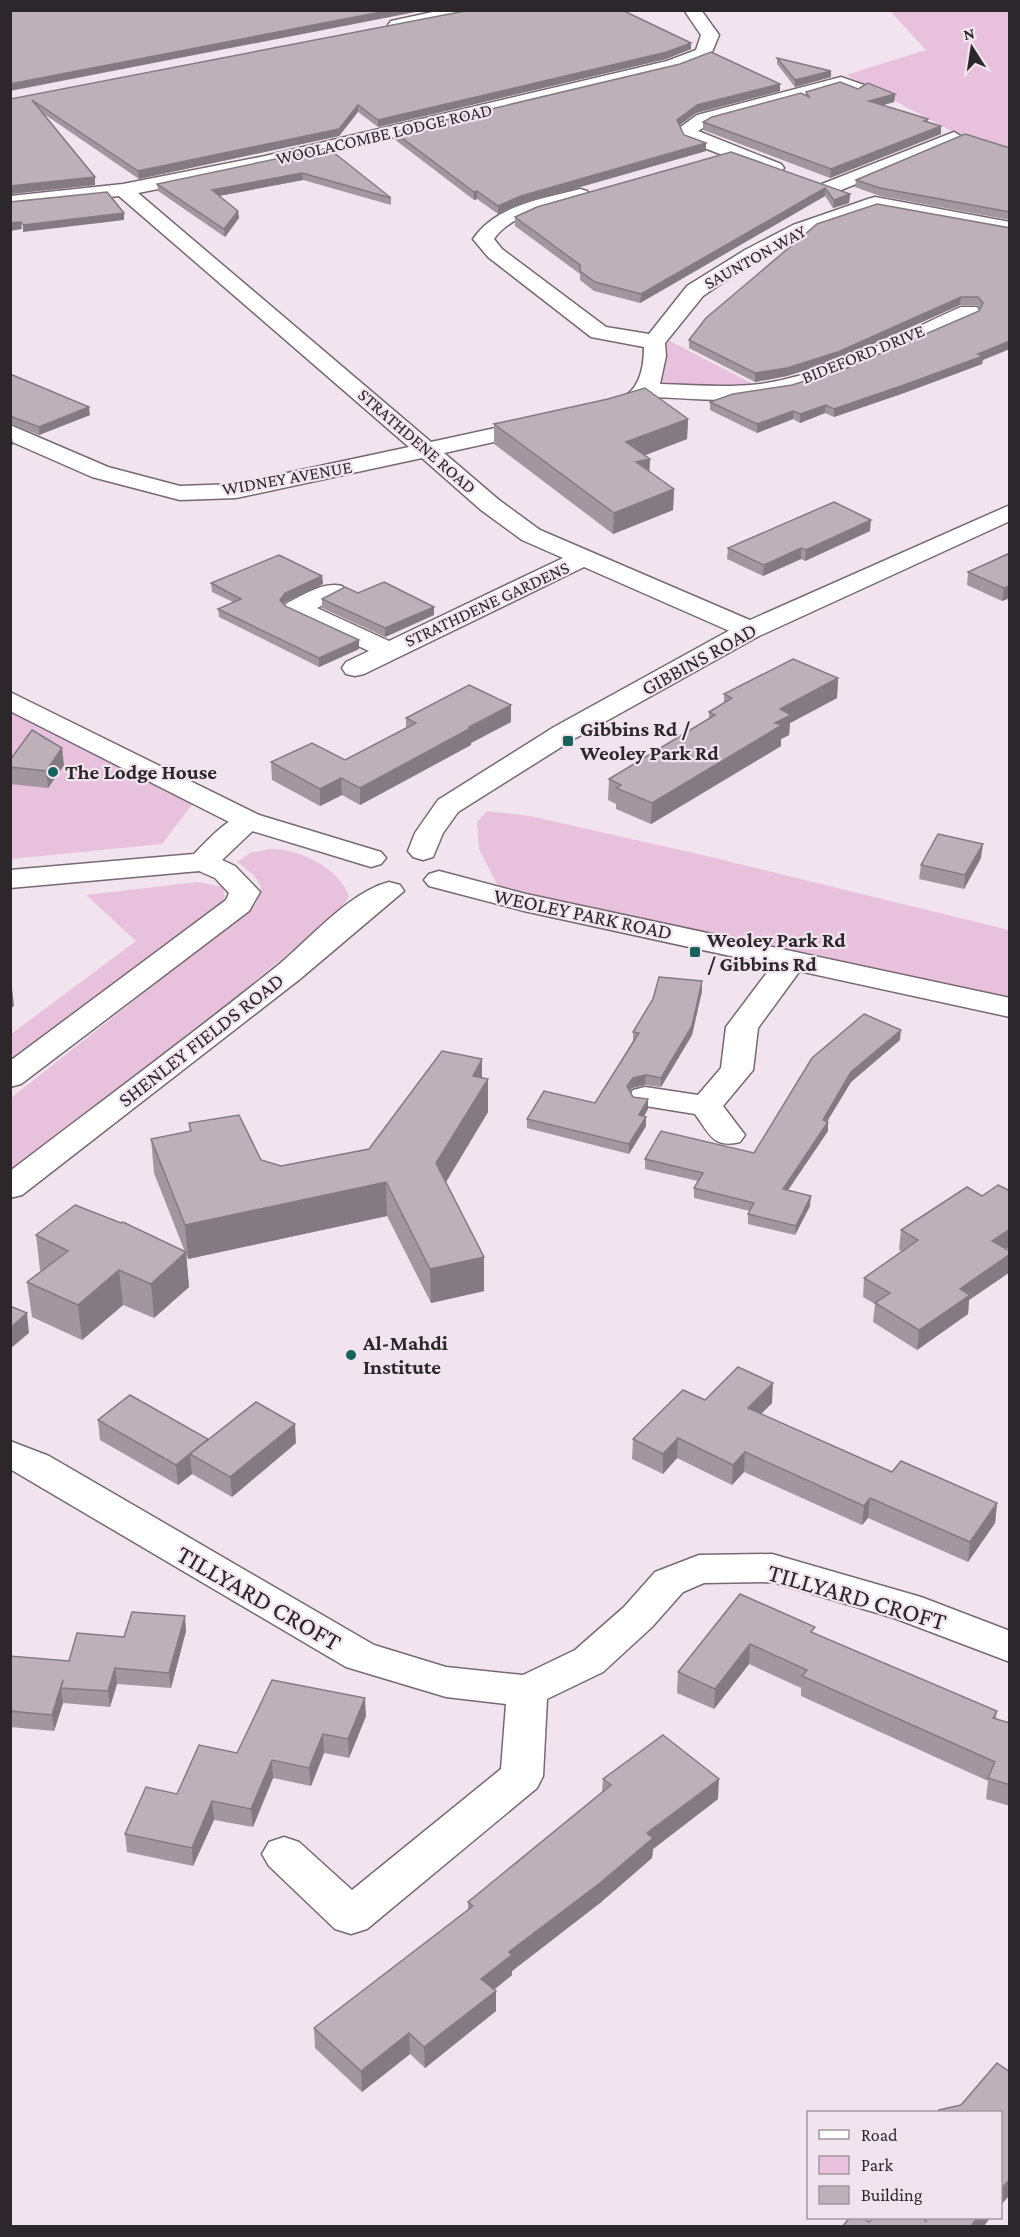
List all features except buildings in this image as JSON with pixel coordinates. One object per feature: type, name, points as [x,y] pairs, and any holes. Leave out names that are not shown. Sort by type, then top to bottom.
[{"type":"street","points":[[385,28],[469,10]]},
{"type":"street","name":"WOOLACOMBE LODGE ROAD","points":[[10,202],[123,190],[265,162],[673,65],[704,52],[708,43],[710,35],[692,10]]},
{"type":"street","points":[[858,89],[841,82],[704,119],[687,129],[693,137],[875,203]]},
{"type":"street","points":[[829,188],[954,138]]},
{"type":"street","points":[[698,162],[732,152]]},
{"type":"street","name":"STRATHDENE ROAD","points":[[123,190],[429,450],[490,505],[531,535],[750,630]]},
{"type":"street","points":[[588,414],[635,400],[648,390],[656,353],[654,342],[598,332],[495,252],[483,239],[487,228],[506,218],[597,190]]},
{"type":"street","name":"SAUNTON WAY","points":[[654,342],[695,291],[752,254],[800,229],[875,203],[1010,228]]},
{"type":"street","name":"BIDEFORD DRIVE","points":[[648,390],[711,394],[764,390],[821,375],[969,312]]},
{"type":"street","points":[[429,450],[554,422]]},
{"type":"street","name":"WIDNEY AVENUE","points":[[10,432],[100,472],[180,493],[246,489],[429,450]]},
{"type":"street","name":"GIBBINS ROAD","points":[[423,852],[429,833],[448,806],[564,733],[750,630],[1010,512]]},
{"type":"street","name":"STRATHDENE GARDENS","points":[[355,668],[388,650],[586,557]]},
{"type":"street","name":"STRATHDENE GARDENS","points":[[333,591],[296,608],[388,650]]},
{"type":"street","points":[[10,699],[249,821],[371,858],[400,849],[423,852],[439,861],[443,867],[439,880],[412,891],[389,891],[370,883],[365,877],[363,870],[371,858]]},
{"type":"street","points":[[203,862],[225,839],[249,821]]},
{"type":"street","points":[[10,879],[203,862],[225,872],[244,892],[238,905],[10,1077]]},
{"type":"street","name":"WEOLEY PARK ROAD","points":[[439,880],[524,902],[1010,1008]]},
{"type":"street","name":"SHENLEY FIELDS ROAD","points":[[10,1188],[289,972],[359,911],[389,891]]},
{"type":"street","points":[[706,1106],[737,1070],[742,1027],[792,961]]},
{"type":"street","points":[[645,1097],[706,1106],[728,1135]]},
{"type":"street","name":"TILLYARD CROFT","points":[[10,1454],[36,1465],[178,1551],[360,1656],[446,1682],[527,1691],[589,1661],[638,1617],[669,1582],[699,1569],[772,1568],[907,1607],[1010,1647]]},
{"type":"street","points":[[284,1854],[351,1916],[522,1776],[527,1691]]},
{"type":"green space","points":[[890,11],[1009,11],[1009,150],[959,135],[846,75],[926,50]]},
{"type":"green space","points":[[666,339],[757,386],[683,387],[660,384]]},
{"type":"green space","points":[[10,710],[195,801],[162,844],[11,859]]},
{"type":"green space","points":[[487,811],[530,816],[711,857],[1009,930],[1009,1002],[500,890],[479,849],[477,822]]},
{"type":"green space","points":[[270,849],[294,852],[306,857],[328,869],[337,877],[349,897],[338,912],[184,1040],[11,1172],[11,1098],[256,904],[261,887],[254,875],[237,862],[250,853]]},
{"type":"green space","points":[[198,882],[223,887],[225,900],[11,1061],[11,1034],[136,941],[86,895]]},
{"type":"place","name":"Gibbins Rd / Weoley Park Rd","points":[[568,741]]},
{"type":"place","name":"The Lodge House","points":[[53,772]]},
{"type":"place","name":"Weoley Park Rd / Gibbins Rd","points":[[695,952]]},
{"type":"place","name":"Al-Mahdi Institute","points":[[351,1355]]}]
